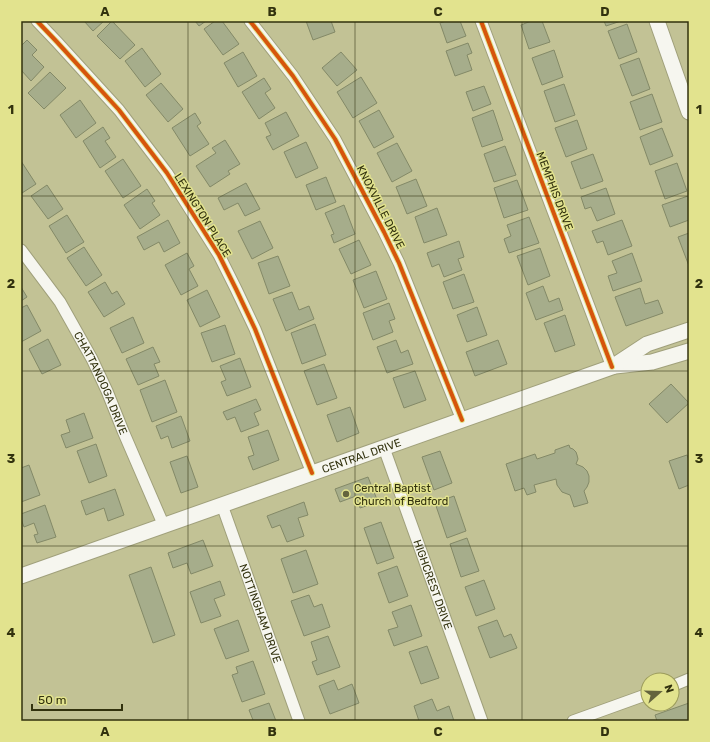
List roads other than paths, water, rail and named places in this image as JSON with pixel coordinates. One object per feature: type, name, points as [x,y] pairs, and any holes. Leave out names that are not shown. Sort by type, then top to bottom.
[{"type":"main road","points":[[657,21],[689,112]]},
{"type":"main road","name":"CENTRAL DRIVE","points":[[612,367],[647,344],[689,330]]},
{"type":"main road","name":"CENTRAL DRIVE","points":[[21,576],[612,367],[652,362],[689,351]]},
{"type":"street","name":"LEXINGTON PLACE","points":[[37,21],[58,42],[119,110],[167,173],[219,255],[255,330],[312,473]]},
{"type":"street","name":"KNOXVILLE DRIVE","points":[[250,21],[293,76],[335,140],[384,232],[399,263],[462,420]]},
{"type":"street","name":"MEMPHIS DRIVE","points":[[481,21],[612,367]]},
{"type":"street","name":"CHATTANOOGA DRIVE","points":[[21,250],[60,302],[92,359],[108,391],[123,431],[164,526]]},
{"type":"street","name":"HIGHCREST DRIVE","points":[[384,448],[482,721]]},
{"type":"street","name":"NOTTINGHAM DRIVE","points":[[222,505],[299,721]]},
{"type":"street","points":[[573,721],[640,697]]},
{"type":"place","name":"Central Baptist Church of Bedford","points":[[346,494]]}]
